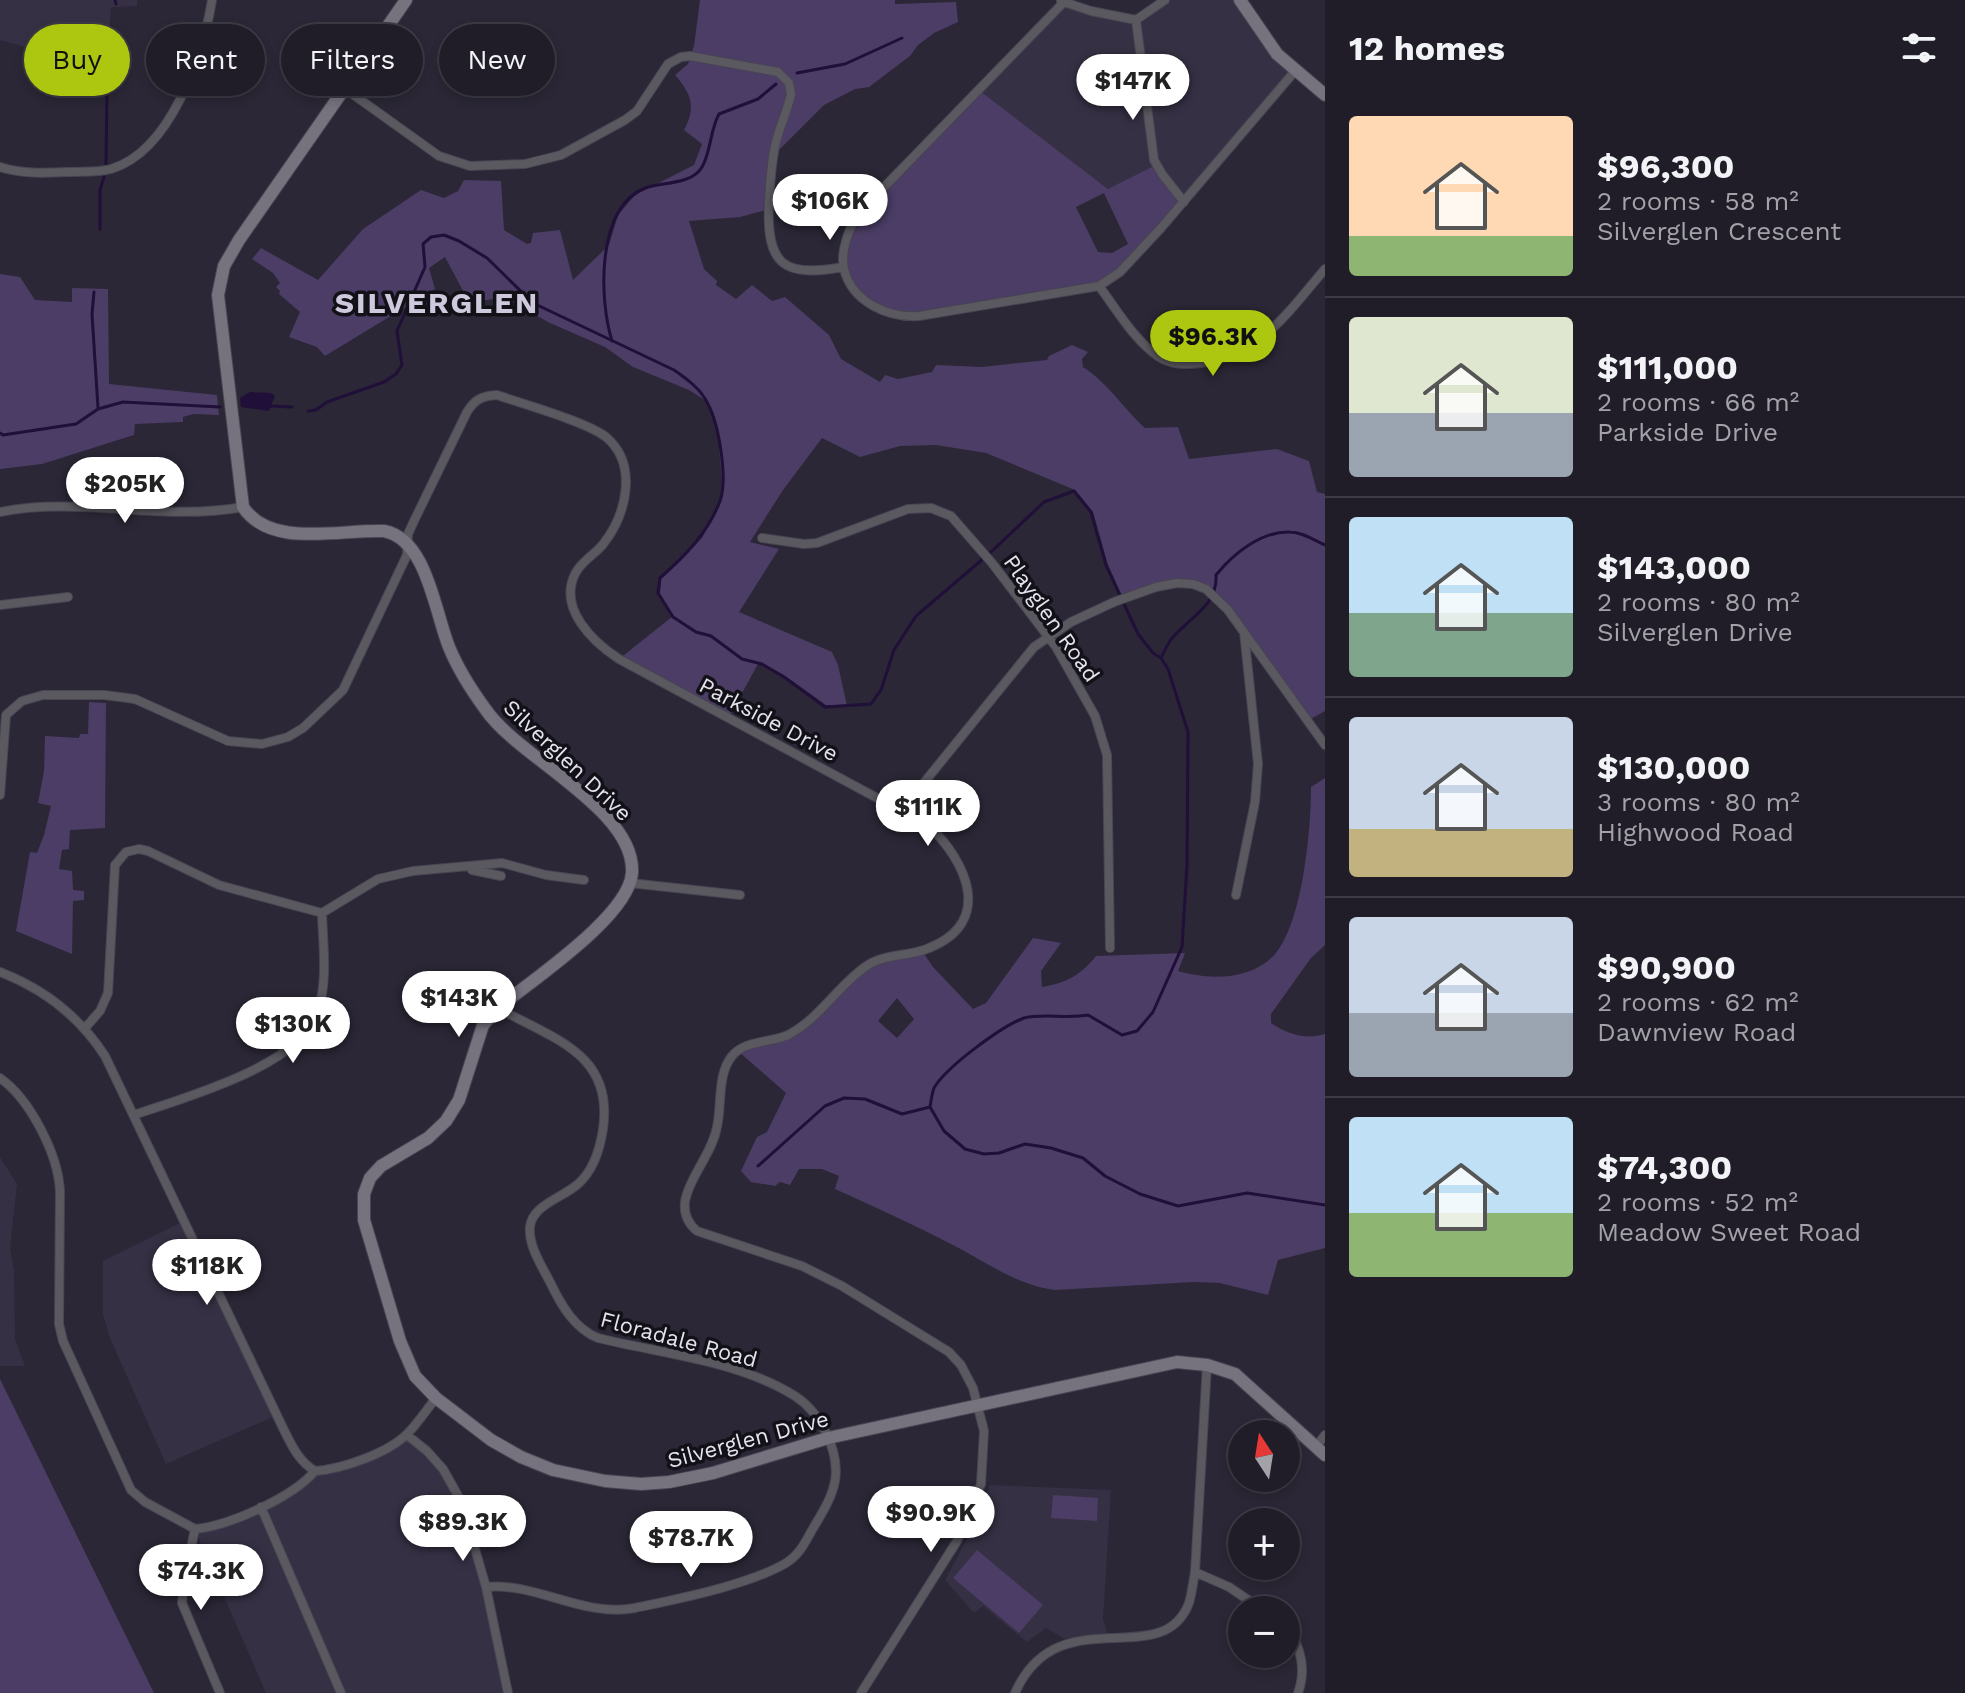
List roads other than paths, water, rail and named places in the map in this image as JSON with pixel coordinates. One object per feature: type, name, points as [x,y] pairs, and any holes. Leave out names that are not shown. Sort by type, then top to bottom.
[{"type":"street","points":[[0,167],[32,173],[98,171],[112,169],[140,152],[159,134],[183,91],[200,48],[212,0]]},
{"type":"street","points":[[389,24],[406,0]]},
{"type":"street","points":[[1165,0],[1136,20],[1062,1],[861,209],[849,234],[843,267],[862,296],[876,308],[898,317],[1019,301],[1099,286],[1120,272],[1184,202],[1295,71]]},
{"type":"street","points":[[1240,0],[1272,48],[1325,95]]},
{"type":"street","points":[[1136,20],[1154,160],[1184,202]]},
{"type":"street","points":[[355,96],[439,156],[470,166],[493,167],[553,158],[625,120],[637,111],[668,64],[681,57],[778,72],[789,83],[791,94],[772,164],[768,229],[772,247],[779,260],[792,268],[843,267]]},
{"type":"street","points":[[0,795],[3,712],[22,701],[43,695],[121,696],[151,705],[228,741],[262,744],[288,737],[323,711],[343,690],[407,555],[409,544],[401,537],[384,531],[279,532],[255,522],[243,507],[219,314],[220,277],[239,240],[338,96]]},
{"type":"street","points":[[1099,286],[1152,351],[1171,363],[1197,364],[1234,356],[1254,344],[1275,327],[1325,269]]},
{"type":"street","name":"Parkside Drive","points":[[409,544],[408,534],[414,521],[467,412],[476,400],[497,395],[594,429],[605,436],[620,455],[627,482],[610,535],[580,567],[572,583],[573,608],[586,631],[619,659],[929,826],[958,861],[968,898],[963,921],[948,937],[931,948],[872,963],[853,976],[796,1030],[746,1046],[731,1057],[723,1081],[716,1131],[685,1196],[685,1213],[697,1231],[820,1274],[949,1352],[968,1377],[979,1406]]},
{"type":"street","points":[[0,512],[56,505],[177,512],[243,507]]},
{"type":"street","name":"Playglen Road","points":[[762,538],[817,543],[896,512],[925,507],[957,520],[1048,636],[1095,716],[1106,748],[1110,948]]},
{"type":"street","name":"Silverglen Drive","points":[[409,544],[422,568],[453,655],[483,707],[509,737],[566,780],[615,827],[631,858],[630,883],[622,902],[600,925],[498,1008],[483,1025],[459,1100],[446,1121],[428,1138],[381,1166],[370,1178],[364,1194],[367,1236],[400,1341],[415,1376],[436,1398],[491,1440],[521,1457],[563,1472],[624,1483],[669,1482],[702,1476],[828,1438],[1163,1364],[1185,1362],[1207,1365],[1240,1377],[1321,1451]]},
{"type":"street","points":[[901,811],[1014,669],[1048,636],[1114,602],[1177,583],[1193,584],[1219,601],[1325,745]]},
{"type":"street","points":[[0,605],[68,597]]},
{"type":"street","points":[[1236,895],[1255,802],[1258,764],[1244,631]]},
{"type":"street","points":[[85,1028],[100,1011],[108,993],[112,874],[117,860],[126,852],[139,849],[154,853],[219,885],[322,913],[387,876],[413,871],[502,863],[546,875],[584,880]]},
{"type":"street","points":[[464,868],[501,876]]},
{"type":"street","points":[[630,883],[740,895]]},
{"type":"street","points":[[134,1115],[257,1068],[294,1045],[306,1033],[316,1018],[321,998],[325,965],[322,913]]},
{"type":"street","points":[[0,972],[48,996],[85,1028],[105,1056],[283,1428],[306,1465],[315,1471],[350,1465],[407,1435],[436,1398]]},
{"type":"street","name":"Floradale Road","points":[[498,1008],[580,1054],[596,1073],[603,1090],[605,1112],[602,1133],[590,1169],[578,1184],[536,1214],[530,1227],[538,1258],[562,1304],[576,1323],[598,1338],[719,1365],[783,1389],[811,1409],[828,1438]]},
{"type":"street","points":[[0,1078],[30,1111],[57,1169],[60,1191],[59,1324],[63,1341],[131,1490],[145,1502],[195,1529],[261,1507],[292,1491],[315,1471]]},
{"type":"street","points":[[1015,1693],[1032,1664],[1058,1646],[1089,1638],[1143,1637],[1166,1629],[1180,1617],[1189,1603],[1195,1572],[1207,1365]]},
{"type":"street","points":[[861,1693],[937,1575],[972,1508],[981,1484],[984,1463],[984,1431],[979,1406]]},
{"type":"street","points":[[407,1435],[427,1451],[451,1481],[471,1532],[508,1693]]},
{"type":"street","points":[[1321,1451],[1325,1435]]},
{"type":"street","points":[[486,1587],[506,1587],[585,1606],[616,1610],[705,1592],[781,1565],[793,1558],[803,1546],[833,1489],[835,1469],[828,1438]]},
{"type":"street","points":[[261,1507],[341,1693]]},
{"type":"street","points":[[195,1529],[181,1593],[182,1603],[220,1693]]},
{"type":"street","points":[[1195,1572],[1242,1596]]},
{"type":"street","points":[[1298,1693],[1300,1652]]},
{"type":"waterway","points":[[115,0],[116,4]]},
{"type":"waterway","points":[[797,73],[845,64],[902,38]]},
{"type":"waterway","points":[[612,341],[604,279],[605,256],[617,214],[629,199],[645,188],[684,180],[697,173],[705,161],[719,114],[758,99],[776,84]]},
{"type":"waterway","points":[[106,164],[107,96]]},
{"type":"waterway","points":[[100,229],[100,190],[104,177]]},
{"type":"waterway","points":[[308,411],[384,382],[396,374],[402,365],[397,331],[425,267],[423,244],[431,237],[444,235],[459,241],[487,258],[533,303],[674,370],[702,394],[712,413],[719,438],[723,466],[720,501],[702,534],[660,578],[658,593],[673,617],[696,632],[711,636],[742,659],[762,664],[784,677],[825,707],[871,704],[881,690],[894,650],[916,616],[1044,502],[1074,491],[1091,512],[1106,565],[1138,634],[1168,669],[1188,732],[1187,865],[1182,947],[1153,1012],[1137,1031],[1122,1035],[1088,1015],[1024,1018],[989,1038],[950,1069],[934,1088],[930,1107],[944,1131],[965,1149],[984,1154],[999,1153],[1025,1144],[1051,1148],[1083,1158],[1105,1176],[1140,1194],[1178,1206],[1247,1193],[1325,1205]]},
{"type":"waterway","points":[[94,292],[92,314],[98,408]]},
{"type":"waterway","points":[[0,433],[76,424],[98,409],[123,402],[220,407]]},
{"type":"waterway","points":[[271,406],[292,407]]},
{"type":"waterway","points":[[1161,658],[1172,638],[1208,602],[1216,585],[1216,575],[1248,545],[1269,535],[1290,532],[1325,545]]},
{"type":"waterway","points":[[758,1166],[825,1106],[844,1098],[865,1099],[902,1114],[930,1107]]},
{"type":"district","name":"SILVERGLEN","points":[[437,303]]}]
